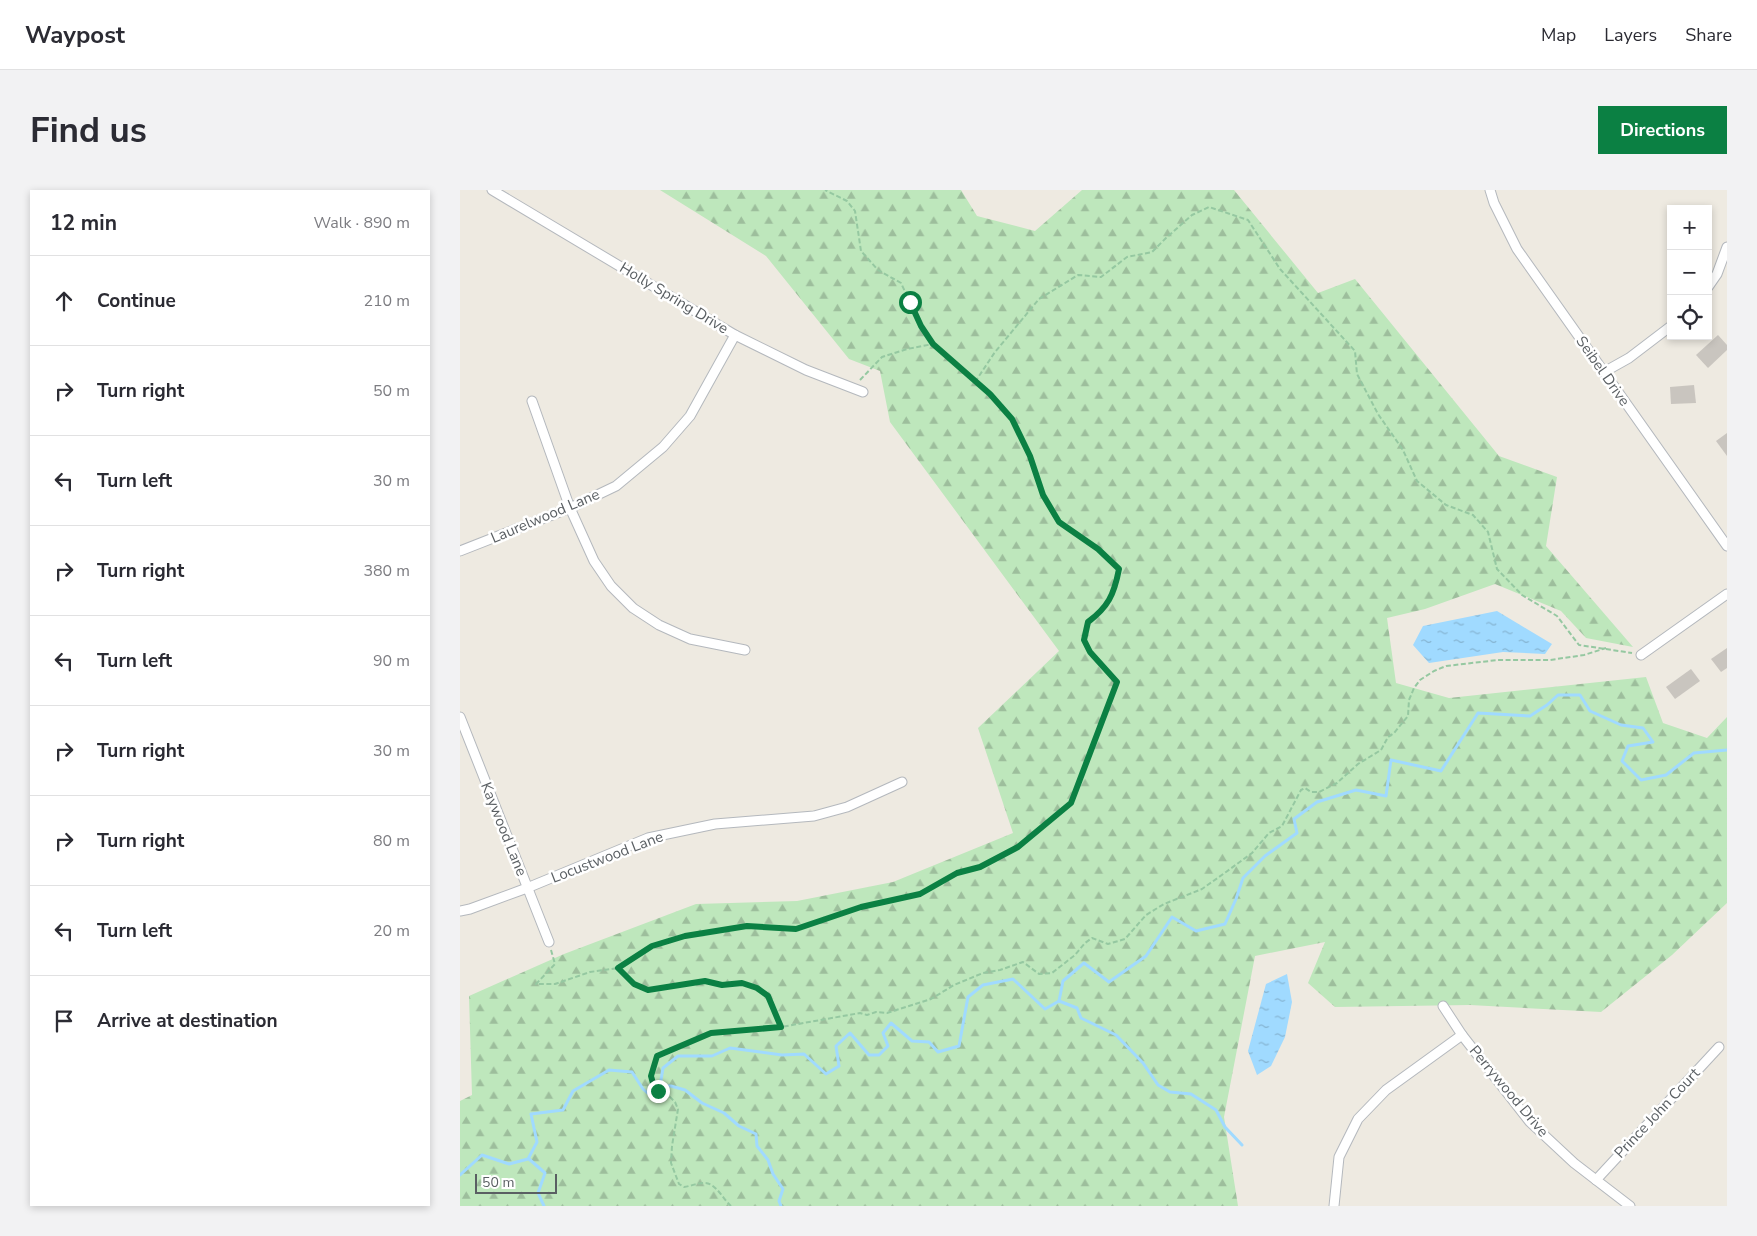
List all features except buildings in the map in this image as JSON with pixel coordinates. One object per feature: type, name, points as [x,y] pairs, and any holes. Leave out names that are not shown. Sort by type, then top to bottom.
[{"type":"street","name":"Holly Spring Drive","points":[[492,190],[735,335],[806,370],[863,392]]},
{"type":"street","name":"Seibel Drive","points":[[1490,190],[1517,249],[1727,546]]},
{"type":"street","points":[[1712,281],[1717,274],[1727,247]]},
{"type":"street","points":[[1604,372],[1629,358],[1667,329]]},
{"type":"street","name":"Laurelwood Lane","points":[[460,551],[570,508],[616,486],[663,447],[690,416],[735,335]]},
{"type":"street","points":[[532,401],[570,508],[594,562],[612,586],[633,608],[659,625],[690,639],[745,650]]},
{"type":"street","points":[[1641,655],[1727,594]]},
{"type":"street","name":"Kaywood Lane","points":[[460,717],[549,942]]},
{"type":"street","name":"Locustwood Lane","points":[[460,911],[528,888],[648,838],[715,824],[814,816],[846,808],[902,782]]},
{"type":"street","name":"Perrywood Drive","points":[[1443,1006],[1462,1035],[1530,1122],[1574,1164],[1630,1206]]},
{"type":"street","points":[[1334,1206],[1339,1157],[1358,1119],[1386,1090],[1462,1035]]},
{"type":"street","name":"Prince John Court","points":[[1596,1180],[1719,1047]]},
{"type":"path","points":[[549,942],[555,964],[536,984],[555,984],[590,972],[618,968],[652,946],[685,936],[747,926],[796,929],[861,907],[920,894],[957,873],[980,867],[1018,847],[1071,803],[1117,682],[1090,652],[1084,640],[1088,622],[1103,610],[1116,585],[1119,569],[1098,549],[1059,522],[1043,495],[1030,456],[1012,419],[990,394],[933,344],[921,326],[901,283],[878,270],[861,251],[855,211],[847,201],[825,190]]},
{"type":"path","points":[[976,382],[995,352],[1039,299],[1078,274],[1101,276],[1127,257],[1152,252],[1192,215],[1209,206],[1248,220],[1280,269],[1355,351],[1357,374],[1378,414],[1403,450],[1417,481],[1446,505],[1473,515],[1488,532],[1497,569],[1522,595],[1557,616],[1579,645],[1641,655]]},
{"type":"path","points":[[860,380],[882,358],[908,349],[933,344]]},
{"type":"path","points":[[731,1206],[713,1185],[706,1182],[684,1187],[679,1184],[671,1163],[678,1109],[675,1102],[667,1094],[654,1087],[651,1076],[657,1056],[711,1033],[781,1027],[860,1013],[867,1015],[876,1012],[887,1013],[931,999],[954,985],[983,973],[1000,970],[1023,962],[1039,974],[1052,973],[1075,955],[1092,938],[1108,944],[1125,939],[1146,916],[1164,904],[1202,889],[1252,852],[1269,833],[1282,826],[1301,790],[1305,788],[1311,792],[1319,792],[1337,783],[1358,764],[1381,750],[1388,737],[1408,716],[1409,700],[1414,688],[1420,680],[1434,671],[1446,666],[1498,660],[1550,660],[1584,655],[1606,648]]},
{"type":"path","points":[[618,968],[634,984],[648,990],[705,981],[722,985],[742,983],[757,988],[768,996],[781,1027]]},
{"type":"green space","points":[[660,190],[961,190],[977,216],[1035,231],[1082,190],[1234,190],[1318,293],[1355,279],[1499,456],[1557,477],[1546,546],[1633,647],[1586,638],[1561,611],[1495,584],[1425,609],[1387,618],[1396,683],[1449,698],[1646,677],[1663,723],[1707,738],[1727,717],[1727,903],[1672,955],[1601,1012],[1470,1005],[1335,1007],[1308,983],[1325,942],[1255,956],[1224,1117],[1238,1206],[460,1206],[460,1101],[472,1095],[469,996],[564,954],[696,904],[797,901],[893,882],[1013,833],[978,728],[1059,651],[890,422],[880,371],[849,359],[766,256]]},
{"type":"water","points":[[1497,611],[1552,644],[1545,654],[1503,652],[1429,663],[1413,645],[1423,626]]},
{"type":"water","points":[[1287,974],[1292,1002],[1285,1037],[1271,1066],[1257,1075],[1248,1051],[1266,984]]},
{"type":"waterway","points":[[460,1175],[482,1155],[509,1164],[528,1159],[537,1142],[531,1114],[563,1110],[573,1091],[609,1070],[632,1072],[643,1089],[652,1097],[660,1086],[663,1068],[678,1056],[712,1056],[730,1048],[782,1055],[804,1054],[826,1074],[839,1066],[836,1046],[850,1033],[869,1055],[879,1055],[888,1046],[883,1033],[891,1023],[912,1041],[929,1042],[938,1052],[959,1046],[968,997],[983,985],[1013,979],[1045,1009],[1059,1001],[1063,981],[1084,963],[1109,982],[1146,956],[1172,917],[1196,931],[1225,924],[1243,878],[1265,856],[1297,833],[1294,819],[1317,802],[1356,790],[1386,796],[1391,760],[1441,771],[1478,713],[1530,716],[1558,695],[1580,695],[1590,711],[1621,725],[1643,728],[1653,742],[1628,746],[1622,761],[1641,780],[1666,775],[1694,753],[1727,750]]},
{"type":"waterway","points":[[1059,1001],[1077,1008],[1081,1018],[1116,1035],[1143,1063],[1158,1085],[1170,1092],[1191,1094],[1216,1110],[1225,1127],[1242,1145]]},
{"type":"waterway","points":[[660,1086],[671,1086],[685,1090],[702,1103],[724,1113],[739,1126],[756,1134],[757,1146],[768,1160],[773,1174],[783,1189],[779,1201],[781,1206]]},
{"type":"waterway","points":[[529,1159],[545,1173],[538,1193],[544,1206]]},
{"type":"route","points":[[658,1091],[654,1087],[651,1076],[657,1056],[711,1033],[781,1027],[768,996],[757,988],[742,983],[722,985],[705,981],[648,990],[634,984],[618,968],[652,946],[685,936],[747,926],[796,929],[861,907],[920,894],[957,873],[980,867],[1018,847],[1071,803],[1097,730],[1117,682],[1090,652],[1084,640],[1088,622],[1103,610],[1116,585],[1119,569],[1098,549],[1059,522],[1043,495],[1030,456],[1012,419],[990,394],[933,344],[921,326],[910,302]]}]
